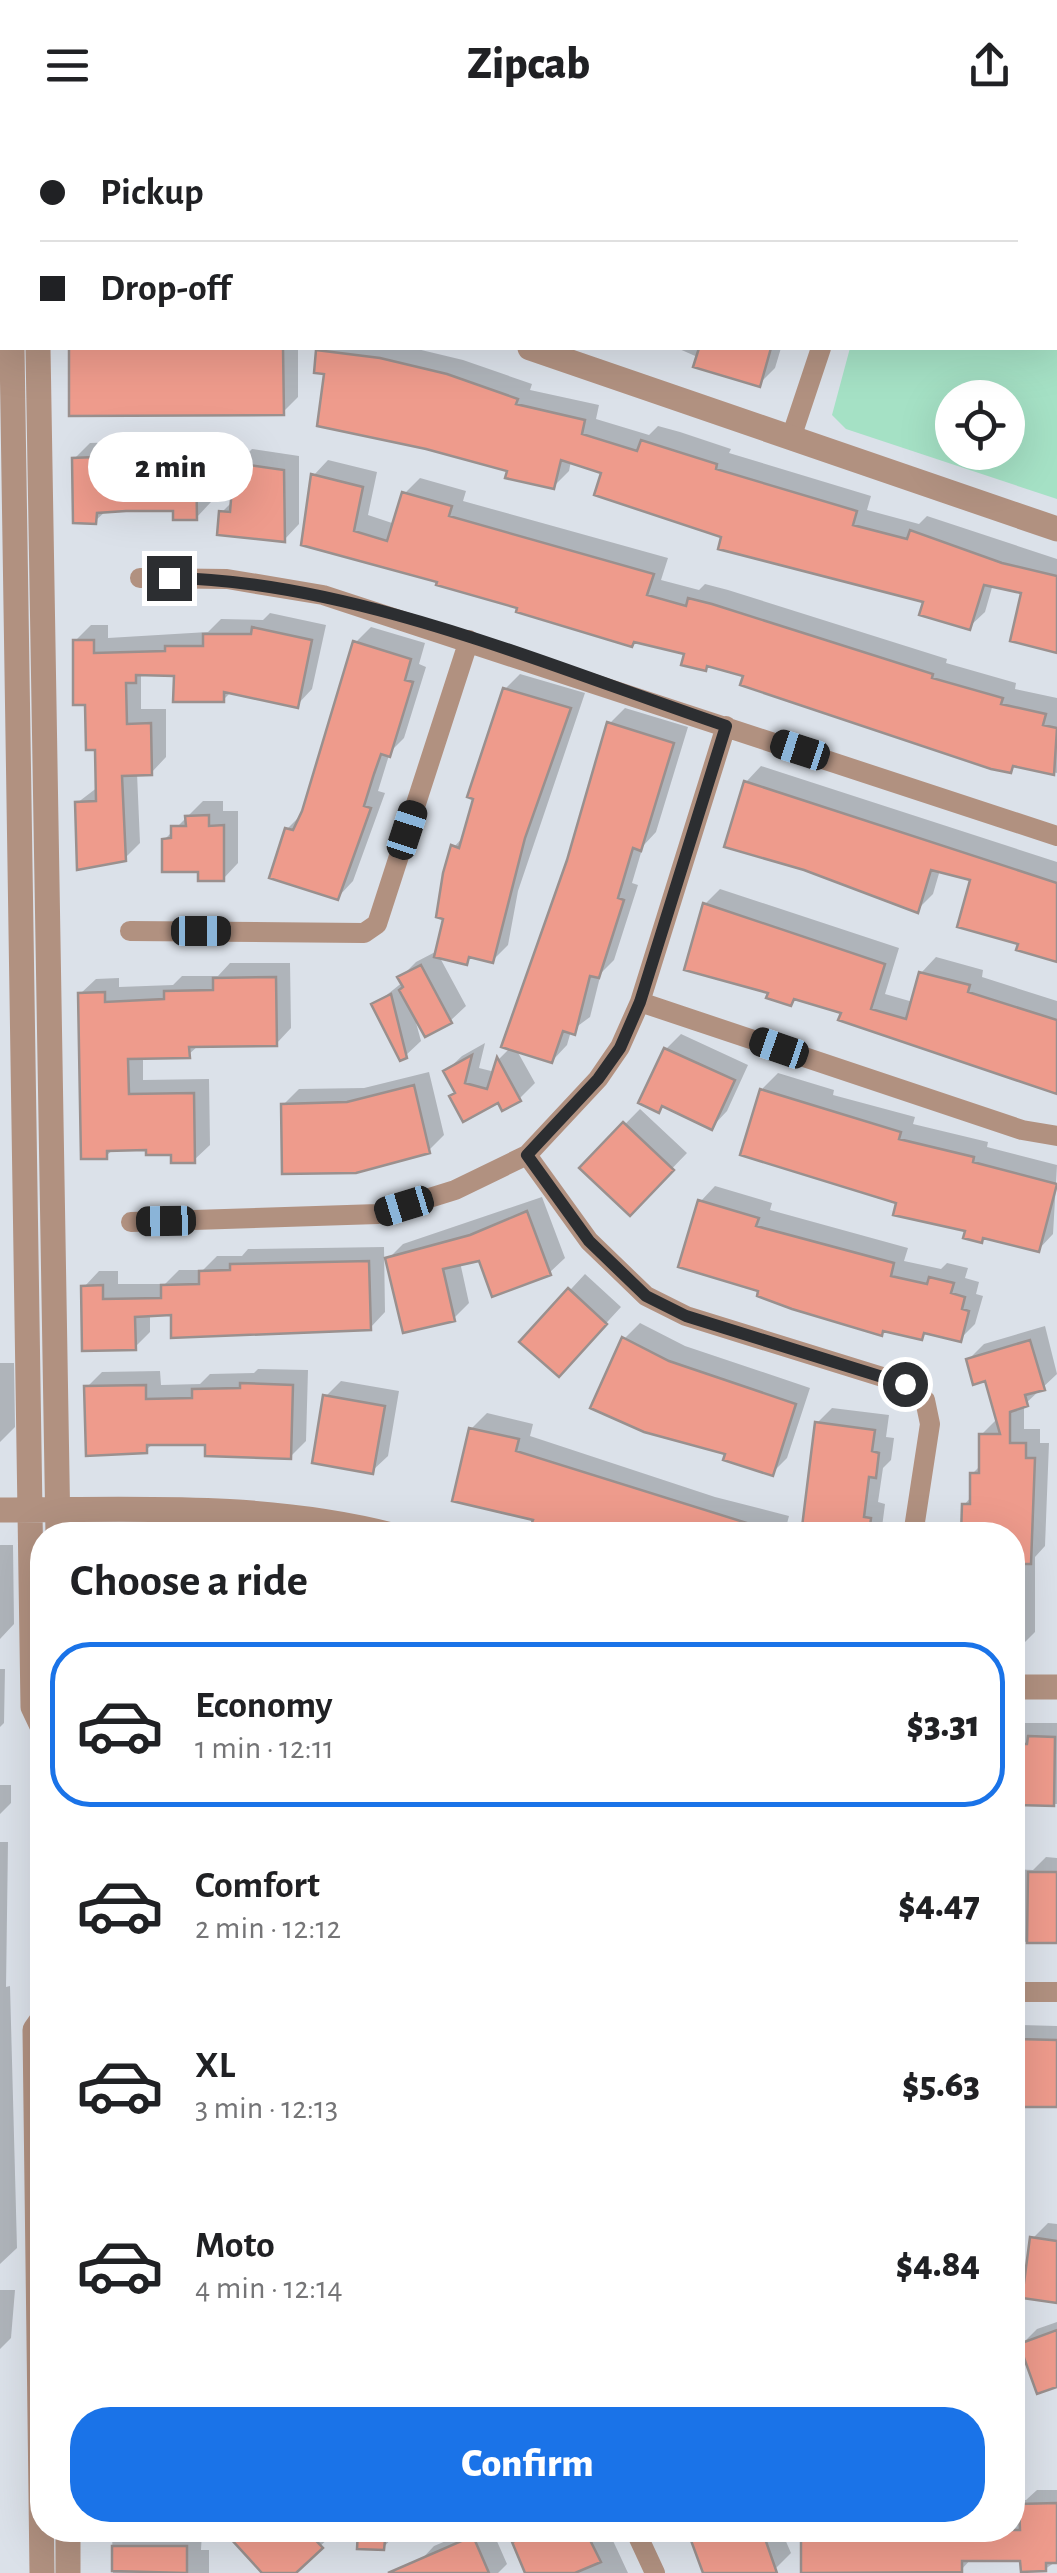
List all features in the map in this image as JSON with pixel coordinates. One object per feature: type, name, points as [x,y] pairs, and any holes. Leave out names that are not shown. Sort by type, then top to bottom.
[{"type":"street","points":[[12,350],[30,1608]]},
{"type":"street","points":[[38,350],[58,1522]]},
{"type":"street","points":[[536,350],[1057,529]]},
{"type":"street","points":[[791,438],[820,350]]},
{"type":"street","points":[[140,578],[226,579],[308,592],[469,640],[1057,836]]},
{"type":"street","points":[[130,931],[364,933],[377,924],[469,640]]},
{"type":"street","points":[[131,1222],[378,1214],[456,1190],[527,1155],[598,1079],[620,1048],[640,1002],[726,726]]},
{"type":"street","points":[[640,1002],[1022,1130],[1057,1136]]},
{"type":"street","points":[[527,1155],[589,1241],[646,1296],[686,1316],[905,1384],[926,1400],[930,1424],[915,1522]]},
{"type":"street","points":[[0,1510],[28,1510],[58,1522],[288,1513],[330,1522]]},
{"type":"street","points":[[1025,1687],[1057,1687]]},
{"type":"street","points":[[1025,1992],[1057,1992]]},
{"type":"street","points":[[42,2542],[42,2573]]},
{"type":"street","points":[[68,2542],[68,2573]]},
{"type":"street","points":[[641,2542],[655,2573]]},
{"type":"green space","points":[[849,350],[1057,350],[1057,499],[970,470],[1025,470],[1025,380],[935,380],[935,459],[846,429],[832,415]]},
{"type":"building","points":[[69,350],[283,350],[284,415],[69,416]]},
{"type":"building","points":[[316,350],[380,358],[447,374],[518,399],[516,404],[585,420],[582,434],[637,451],[641,440],[717,464],[716,469],[857,511],[853,525],[907,539],[910,530],[1002,563],[1057,576],[1057,653],[1010,641],[1021,593],[984,585],[970,630],[919,615],[923,602],[718,549],[721,537],[594,495],[601,473],[561,460],[554,489],[505,478],[507,471],[426,449],[317,426],[324,374],[314,373]]},
{"type":"building","points":[[698,350],[770,350],[760,387],[693,367]]},
{"type":"building","points":[[196,453],[197,520],[173,520],[173,511],[126,511],[97,513],[96,524],[73,523],[72,458]]},
{"type":"building","points":[[234,463],[284,470],[285,542],[217,535],[219,511],[230,512]]},
{"type":"building","points":[[311,474],[363,487],[354,531],[387,541],[402,492],[452,506],[449,516],[654,574],[647,595],[686,606],[688,598],[712,604],[1003,698],[1001,704],[1046,714],[1043,725],[1057,728],[1054,775],[1013,766],[1011,773],[991,769],[740,685],[743,676],[707,666],[706,671],[681,665],[684,654],[634,642],[632,647],[516,612],[517,608],[436,585],[437,582],[301,545]]},
{"type":"building","points":[[252,627],[312,640],[298,708],[224,692],[224,702],[173,702],[174,676],[136,675],[136,683],[126,683],[127,724],[151,723],[152,775],[122,776],[126,861],[77,870],[75,802],[96,801],[95,750],[86,750],[85,705],[73,705],[73,640],[94,640],[94,653],[165,651],[165,646],[203,646],[203,634],[251,634]]},
{"type":"building","points":[[353,641],[411,659],[405,680],[413,682],[390,757],[381,754],[374,774],[364,806],[371,808],[338,900],[269,878],[285,828],[293,830],[302,811]]},
{"type":"building","points":[[503,688],[571,708],[525,838],[493,963],[469,957],[467,965],[434,957],[443,919],[436,917],[451,845],[459,848],[473,799],[467,797]]},
{"type":"building","points":[[607,722],[674,743],[641,851],[633,848],[618,898],[624,900],[599,978],[590,976],[575,1035],[563,1031],[552,1063],[501,1047],[567,860]]},
{"type":"building","points":[[744,781],[1057,883],[1057,962],[1016,950],[1018,944],[957,927],[970,880],[931,870],[918,913],[804,870],[724,847]]},
{"type":"building","points":[[209,815],[209,826],[224,825],[224,881],[198,881],[198,872],[162,872],[162,839],[171,838],[171,826],[186,826],[185,816]]},
{"type":"building","points":[[703,903],[885,964],[871,1009],[906,1019],[919,972],[970,985],[968,992],[1057,1020],[1057,1094],[838,1020],[841,1013],[794,999],[791,1006],[766,998],[768,993],[684,970]]},
{"type":"building","points":[[421,965],[452,1023],[425,1037],[399,990],[403,987],[397,977]]},
{"type":"building","points":[[276,977],[277,1046],[189,1047],[190,1058],[128,1059],[129,1094],[194,1093],[195,1163],[171,1163],[171,1155],[146,1155],[146,1150],[107,1151],[107,1159],[81,1159],[78,993],[105,992],[105,1002],[164,999],[164,991],[213,990],[213,978]]},
{"type":"building","points":[[391,994],[407,1058],[400,1061],[371,1004]]},
{"type":"building","points":[[664,1048],[735,1080],[712,1130],[662,1106],[659,1113],[638,1103]]},
{"type":"building","points":[[472,1055],[465,1083],[487,1089],[497,1057],[521,1101],[502,1111],[498,1103],[463,1122],[449,1096],[455,1093],[443,1071]]},
{"type":"building","points":[[414,1085],[430,1153],[356,1173],[282,1174],[281,1104],[347,1102]]},
{"type":"building","points":[[760,1089],[901,1132],[899,1139],[974,1157],[973,1162],[1057,1184],[1039,1252],[983,1238],[982,1243],[963,1238],[965,1231],[893,1215],[896,1203],[740,1155]]},
{"type":"building","points":[[623,1122],[674,1170],[630,1216],[579,1168]]},
{"type":"building","points":[[698,1200],[759,1218],[756,1226],[894,1263],[891,1276],[927,1284],[929,1277],[954,1283],[951,1293],[965,1297],[962,1309],[969,1311],[961,1342],[924,1333],[922,1340],[883,1331],[882,1336],[792,1309],[757,1296],[758,1291],[678,1267]]},
{"type":"building","points":[[527,1211],[551,1275],[492,1297],[479,1261],[443,1269],[455,1321],[403,1333],[385,1258],[470,1235]]},
{"type":"building","points":[[369,1261],[371,1330],[171,1338],[171,1315],[135,1317],[136,1350],[82,1351],[81,1286],[103,1285],[103,1299],[161,1298],[161,1285],[199,1284],[199,1271],[230,1270],[230,1264]]},
{"type":"building","points":[[568,1288],[607,1324],[559,1377],[519,1342]]},
{"type":"building","points":[[622,1337],[669,1361],[796,1404],[773,1476],[723,1460],[725,1454],[644,1432],[590,1408]]},
{"type":"building","points":[[1030,1340],[1045,1390],[1025,1395],[1028,1406],[1010,1412],[1010,1443],[1026,1443],[1026,1458],[1035,1458],[1031,1564],[1025,1564],[1025,1522],[961,1522],[962,1504],[970,1504],[970,1473],[979,1473],[979,1434],[1000,1434],[985,1381],[973,1385],[966,1359]]},
{"type":"building","points":[[240,1383],[293,1385],[291,1459],[205,1456],[205,1445],[147,1445],[147,1453],[86,1456],[84,1386],[146,1385],[146,1399],[192,1398],[192,1389],[240,1388]]},
{"type":"building","points":[[323,1395],[385,1406],[373,1474],[312,1463]]},
{"type":"building","points":[[815,1422],[875,1430],[872,1451],[879,1453],[876,1478],[869,1477],[864,1517],[871,1518],[871,1522],[803,1522]]},
{"type":"building","points":[[469,1428],[519,1439],[516,1451],[744,1522],[532,1522],[452,1501]]},
{"type":"building","points":[[1028,1736],[1055,1737],[1054,1806],[1025,1805]]},
{"type":"building","points":[[1028,1872],[1057,1872],[1057,1943],[1027,1943]]},
{"type":"building","points":[[1025,2039],[1057,2040],[1057,2107],[1025,2107]]},
{"type":"building","points":[[1030,2237],[1057,2241],[1057,2303],[1025,2298]]},
{"type":"building","points":[[1057,2330],[1057,2387],[1037,2394],[1025,2361],[1025,2342]]},
{"type":"building","points":[[1057,2503],[1057,2563],[1046,2563],[1046,2571],[1021,2572],[1020,2561],[962,2561],[962,2572],[801,2573],[801,2542],[1025,2542],[1025,2504]]},
{"type":"building","points":[[234,2542],[317,2542],[323,2548],[296,2573],[262,2573]]},
{"type":"building","points":[[357,2542],[385,2542],[384,2550],[357,2549]]},
{"type":"building","points":[[459,2542],[476,2542],[489,2573],[388,2573]]},
{"type":"building","points":[[512,2542],[591,2542],[601,2562],[575,2573],[525,2573]]},
{"type":"building","points":[[692,2542],[766,2542],[777,2573],[703,2573]]},
{"type":"building","points":[[112,2546],[187,2546],[187,2573],[112,2571]]},
{"type":"route","points":[[169,578],[226,579],[323,595],[726,726],[640,1002],[620,1048],[598,1079],[527,1155],[589,1241],[646,1296],[686,1316],[905,1384]]}]
